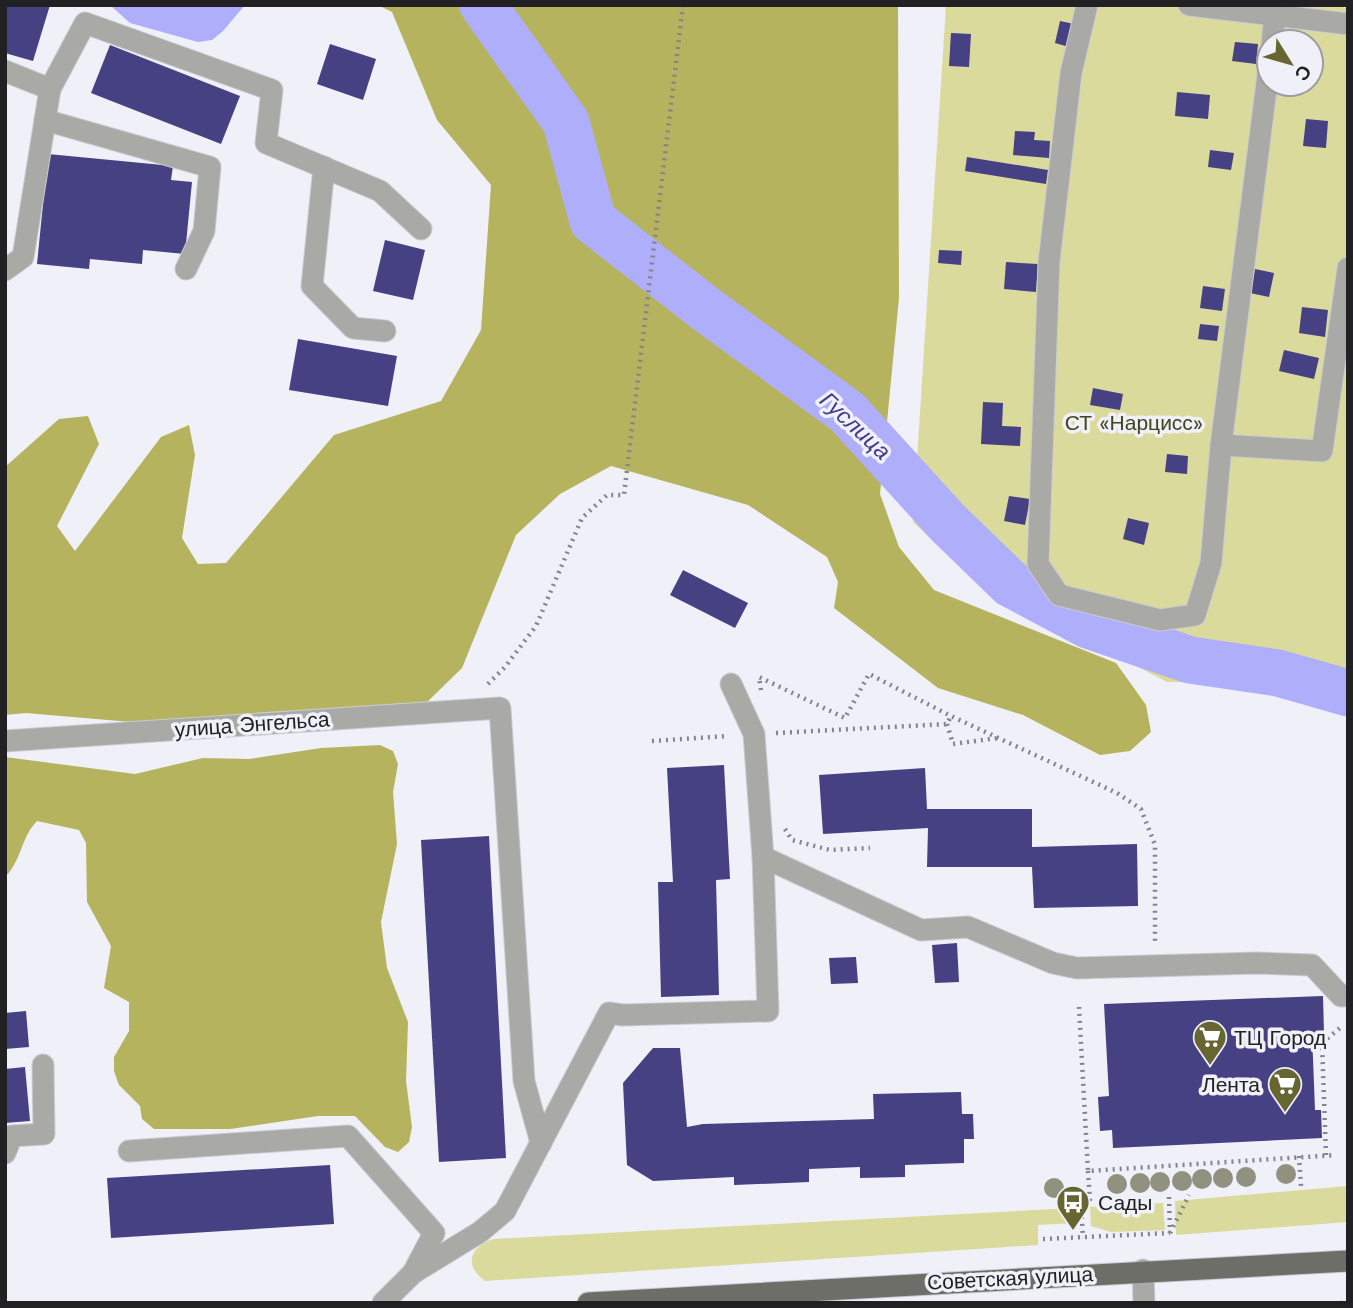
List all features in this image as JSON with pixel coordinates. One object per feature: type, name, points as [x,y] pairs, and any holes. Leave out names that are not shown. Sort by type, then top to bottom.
[{"type":"main road","name":"Советская улица","points":[[588,1303],[1143,1270],[1348,1261]]},
{"type":"street","points":[[1087,5],[1071,73],[1049,262],[1038,564],[1059,595],[1160,620],[1195,615],[1211,563],[1221,445],[1265,98]]},
{"type":"street","points":[[1189,5],[1348,24]]},
{"type":"street","points":[[1274,28],[1275,16]]},
{"type":"street","points":[[5,270],[23,257],[50,89],[85,23],[272,90],[266,143],[380,191],[421,229]]},
{"type":"street","points":[[5,71],[50,89]]},
{"type":"street","points":[[45,120],[210,167],[204,231],[186,269]]},
{"type":"street","points":[[324,167],[312,286],[353,328],[385,331]]},
{"type":"street","points":[[1221,445],[1322,451],[1348,268]]},
{"type":"street","points":[[383,1303],[413,1273],[480,1232],[505,1212],[609,1013],[623,1015],[768,1011],[763,857],[754,734],[731,684]]},
{"type":"street","name":"улица Энгельса","points":[[5,741],[500,708],[524,1081],[541,1143]]},
{"type":"street","points":[[763,857],[920,930],[968,928],[1053,963],[1077,968],[1312,965],[1341,996],[1348,996]]},
{"type":"street","points":[[5,1153],[12,1136],[44,1134],[43,1065]]},
{"type":"street","points":[[129,1151],[348,1136],[434,1233],[413,1273]]},
{"type":"street","points":[[1143,1270],[1144,1303]]},
{"type":"path","points":[[463,710],[505,667],[536,626],[582,518],[607,495],[624,495],[684,5]]},
{"type":"path","points":[[845,718],[869,674],[951,716],[1117,793],[1141,809],[1155,845],[1155,965]]},
{"type":"path","points":[[763,699],[758,677],[845,718],[850,729]]},
{"type":"path","points":[[951,716],[947,724],[953,744],[999,738]]},
{"type":"path","points":[[652,741],[947,724]]},
{"type":"path","points":[[782,823],[792,840],[830,850],[870,848]]},
{"type":"path","points":[[1079,1007],[1090,1202]]},
{"type":"path","points":[[1326,1154],[1322,1043],[1340,1028]]},
{"type":"path","points":[[1088,1171],[1336,1155]]},
{"type":"path","points":[[1299,1156],[1301,1186]]},
{"type":"path","points":[[1170,1233],[1189,1195]]},
{"type":"path","points":[[1169,1197],[1170,1233]]},
{"type":"path","points":[[1081,1203],[1083,1238]]},
{"type":"path","points":[[1043,1239],[1170,1233]]},
{"type":"path","points":[[1341,1303],[1348,1302]]},
{"type":"green space","name":"СТ «Нарцисс»","points":[[946,5],[1327,5],[1348,8],[1348,713],[1215,682],[1167,682],[979,584],[913,522]]},
{"type":"green space","points":[[1348,1186],[1348,1222],[1176,1235],[1175,1201]]},
{"type":"green space","points":[[1163,1203],[1165,1230],[1111,1232],[1091,1226],[1090,1207]]},
{"type":"green space","points":[[1074,1208],[1076,1223],[1038,1225],[1038,1245],[485,1281],[478,1275],[472,1263],[474,1252],[493,1239]]},
{"type":"shaded area","points":[[378,5],[898,5],[899,298],[880,494],[899,547],[934,590],[1116,663],[1146,705],[1151,732],[1130,751],[1100,755],[1023,715],[938,688],[834,608],[838,582],[827,557],[748,505],[611,466],[560,494],[516,535],[462,668],[421,708],[247,732],[26,713],[5,715],[5,467],[59,419],[88,416],[99,444],[57,526],[75,551],[161,437],[189,425],[195,455],[182,538],[198,564],[226,563],[334,435],[441,401],[481,330],[491,185],[437,120],[392,12]]},
{"type":"shaded area","points":[[380,745],[393,751],[398,764],[393,792],[397,844],[381,922],[387,968],[408,1022],[406,1081],[412,1127],[409,1142],[398,1152],[385,1147],[355,1116],[318,1116],[230,1129],[154,1129],[142,1119],[140,1106],[119,1085],[114,1071],[114,1057],[129,1031],[129,1002],[104,988],[111,946],[87,902],[86,843],[79,830],[37,821],[28,833],[13,867],[5,874],[5,757],[135,774],[203,758],[249,759],[321,748]]},
{"type":"water","points":[[110,5],[245,5],[212,40],[198,42],[130,23]]},
{"type":"building","points":[[5,5],[50,5],[33,61],[5,53]]},
{"type":"building","points":[[1060,21],[1074,24],[1069,47],[1055,43]]},
{"type":"building","points":[[951,33],[971,34],[969,67],[949,66]]},
{"type":"building","points":[[1235,42],[1255,44],[1255,64],[1232,61]]},
{"type":"building","points":[[330,44],[376,59],[363,100],[317,84]]},
{"type":"building","points":[[110,45],[240,96],[221,144],[91,93]]},
{"type":"building","points":[[1177,92],[1210,95],[1208,119],[1175,116]]},
{"type":"building","points":[[1306,119],[1328,121],[1326,148],[1303,146]]},
{"type":"building","points":[[1015,131],[1035,132],[1034,140],[1050,141],[1049,158],[1013,155]]},
{"type":"building","points":[[1210,150],[1234,153],[1231,170],[1208,167]]},
{"type":"building","points":[[48,154],[173,166],[171,180],[192,182],[185,254],[143,250],[142,264],[90,259],[89,269],[37,264]]},
{"type":"building","points":[[967,157],[1048,170],[1046,184],[965,171]]},
{"type":"building","points":[[385,240],[425,250],[413,300],[373,291]]},
{"type":"building","points":[[939,250],[962,251],[961,265],[938,263]]},
{"type":"building","points":[[1006,262],[1038,264],[1036,292],[1004,289]]},
{"type":"building","points":[[1255,269],[1274,273],[1269,297],[1250,293]]},
{"type":"building","points":[[1203,286],[1225,289],[1222,311],[1200,308]]},
{"type":"building","points":[[1302,307],[1328,310],[1325,337],[1299,333]]},
{"type":"building","points":[[1200,324],[1219,326],[1217,341],[1198,339]]},
{"type":"building","points":[[298,339],[397,356],[388,406],[289,390]]},
{"type":"building","points":[[1284,350],[1319,358],[1314,379],[1279,371]]},
{"type":"building","points":[[1093,388],[1123,394],[1120,410],[1090,405]]},
{"type":"building","points":[[983,402],[1003,403],[1002,426],[1021,427],[1020,446],[981,444]]},
{"type":"building","points":[[1167,454],[1188,456],[1187,474],[1165,472]]},
{"type":"building","points":[[1009,496],[1030,499],[1025,525],[1004,521]]},
{"type":"building","points":[[1128,518],[1149,523],[1144,545],[1123,539]]},
{"type":"building","points":[[683,570],[748,603],[735,628],[670,595]]},
{"type":"building","points":[[724,765],[730,879],[716,880],[719,995],[661,997],[658,882],[673,882],[667,768]]},
{"type":"building","points":[[925,768],[927,809],[1032,809],[1032,847],[1137,844],[1138,906],[1034,908],[1032,867],[927,867],[928,828],[823,834],[819,775]]},
{"type":"building","points":[[489,836],[506,1158],[439,1162],[421,840]]},
{"type":"building","points":[[957,943],[959,982],[935,983],[932,945]]},
{"type":"building","points":[[856,957],[858,983],[831,984],[829,958]]},
{"type":"building","name":"ТЦ Город","points":[[1323,996],[1324,1033],[1312,1033],[1315,1110],[1321,1110],[1322,1138],[1113,1148],[1112,1130],[1100,1131],[1098,1097],[1109,1096],[1104,1004]]},
{"type":"building","points":[[26,1011],[29,1047],[5,1049],[5,1013]]},
{"type":"building","points":[[653,1048],[680,1048],[687,1127],[703,1124],[874,1119],[873,1094],[961,1092],[962,1114],[973,1114],[974,1139],[964,1139],[964,1163],[905,1165],[905,1177],[860,1178],[860,1167],[809,1169],[809,1182],[734,1185],[734,1177],[653,1181],[627,1165],[623,1083]]},
{"type":"building","points":[[25,1067],[30,1121],[5,1123],[5,1069]]},
{"type":"building","points":[[330,1165],[334,1224],[111,1238],[107,1178]]},
{"type":"waterway","name":"Гуслица","points":[[483,5],[566,122],[593,221],[707,310],[847,412],[948,523],[1011,584],[1088,625],[1190,660],[1278,673],[1348,693]]},
{"type":"place","name":"ТЦ Город","points":[[1210,1067]]},
{"type":"place","name":"Лента","points":[[1285,1114]]},
{"type":"place","name":"Сады","points":[[1073,1232]]}]
